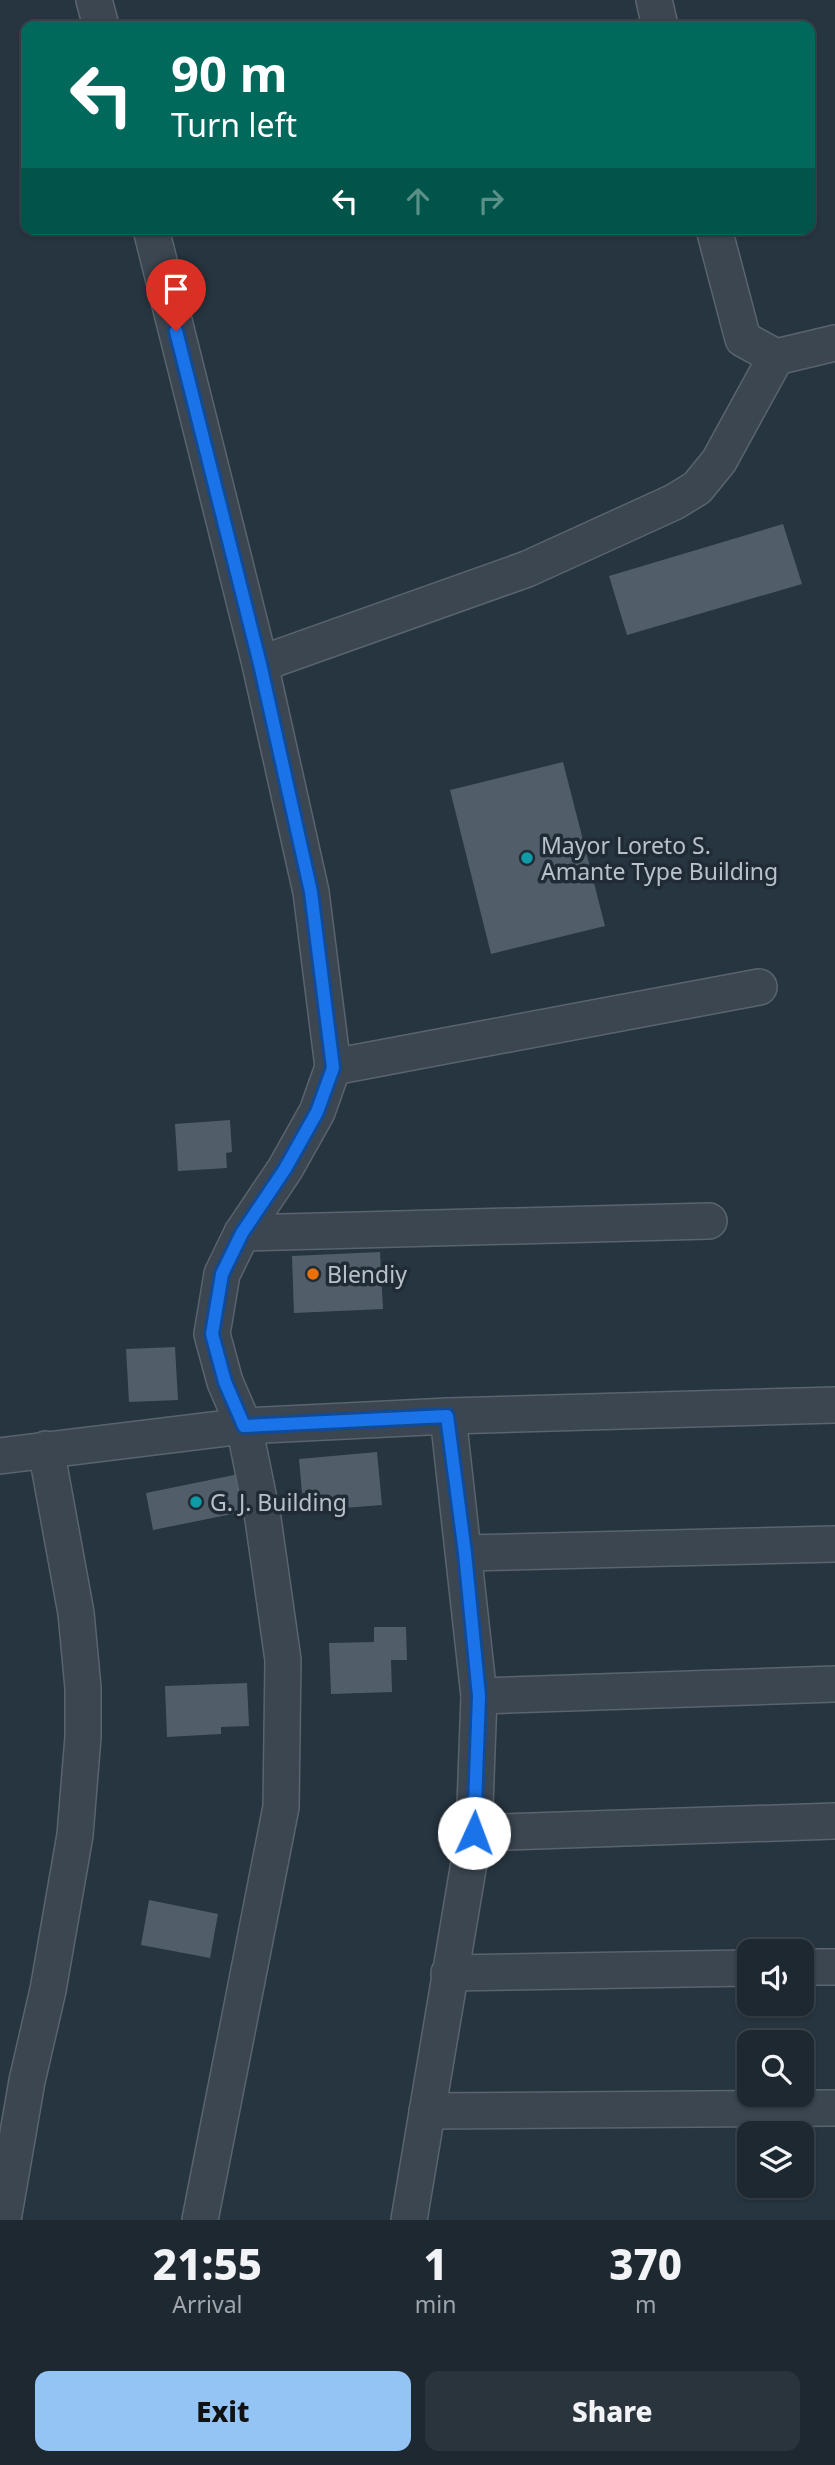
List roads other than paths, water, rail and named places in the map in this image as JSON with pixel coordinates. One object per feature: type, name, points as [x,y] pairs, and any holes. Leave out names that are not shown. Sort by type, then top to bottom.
[{"type":"street","points":[[94,0],[100,21]]},
{"type":"street","points":[[654,0],[659,21]]},
{"type":"street","points":[[153,235],[260,664],[311,892],[333,1068],[317,1112],[285,1169],[242,1233],[222,1274],[212,1334],[225,1382],[244,1426],[263,1519],[283,1660],[281,1807],[200,2220]]},
{"type":"street","points":[[716,235],[743,339],[776,357],[835,343]]},
{"type":"street","points":[[260,664],[527,569],[674,502],[697,488],[719,461],[776,357]]},
{"type":"street","points":[[333,1068],[759,987]]},
{"type":"street","points":[[242,1233],[709,1221]]},
{"type":"street","points":[[0,1456],[244,1426],[447,1416],[835,1405]]},
{"type":"street","points":[[409,2220],[474,1833],[479,1696],[465,1553],[447,1416]]},
{"type":"street","points":[[3,2220],[14,2081],[48,1990],[75,1835],[83,1737],[83,1688],[76,1613],[46,1449]]},
{"type":"street","points":[[465,1553],[835,1544]]},
{"type":"street","points":[[479,1696],[835,1684]]},
{"type":"street","points":[[474,1833],[835,1821]]},
{"type":"street","points":[[814,1967],[835,1967]]},
{"type":"street","points":[[449,1973],[737,1968]]},
{"type":"street","points":[[427,2111],[835,2108]]},
{"type":"place","name":"Mayor Loreto S. Amante Type Building","points":[[527,858]]},
{"type":"place","name":"Blendiy","points":[[313,1274]]},
{"type":"place","name":"G. J. Building","points":[[196,1502]]}]
